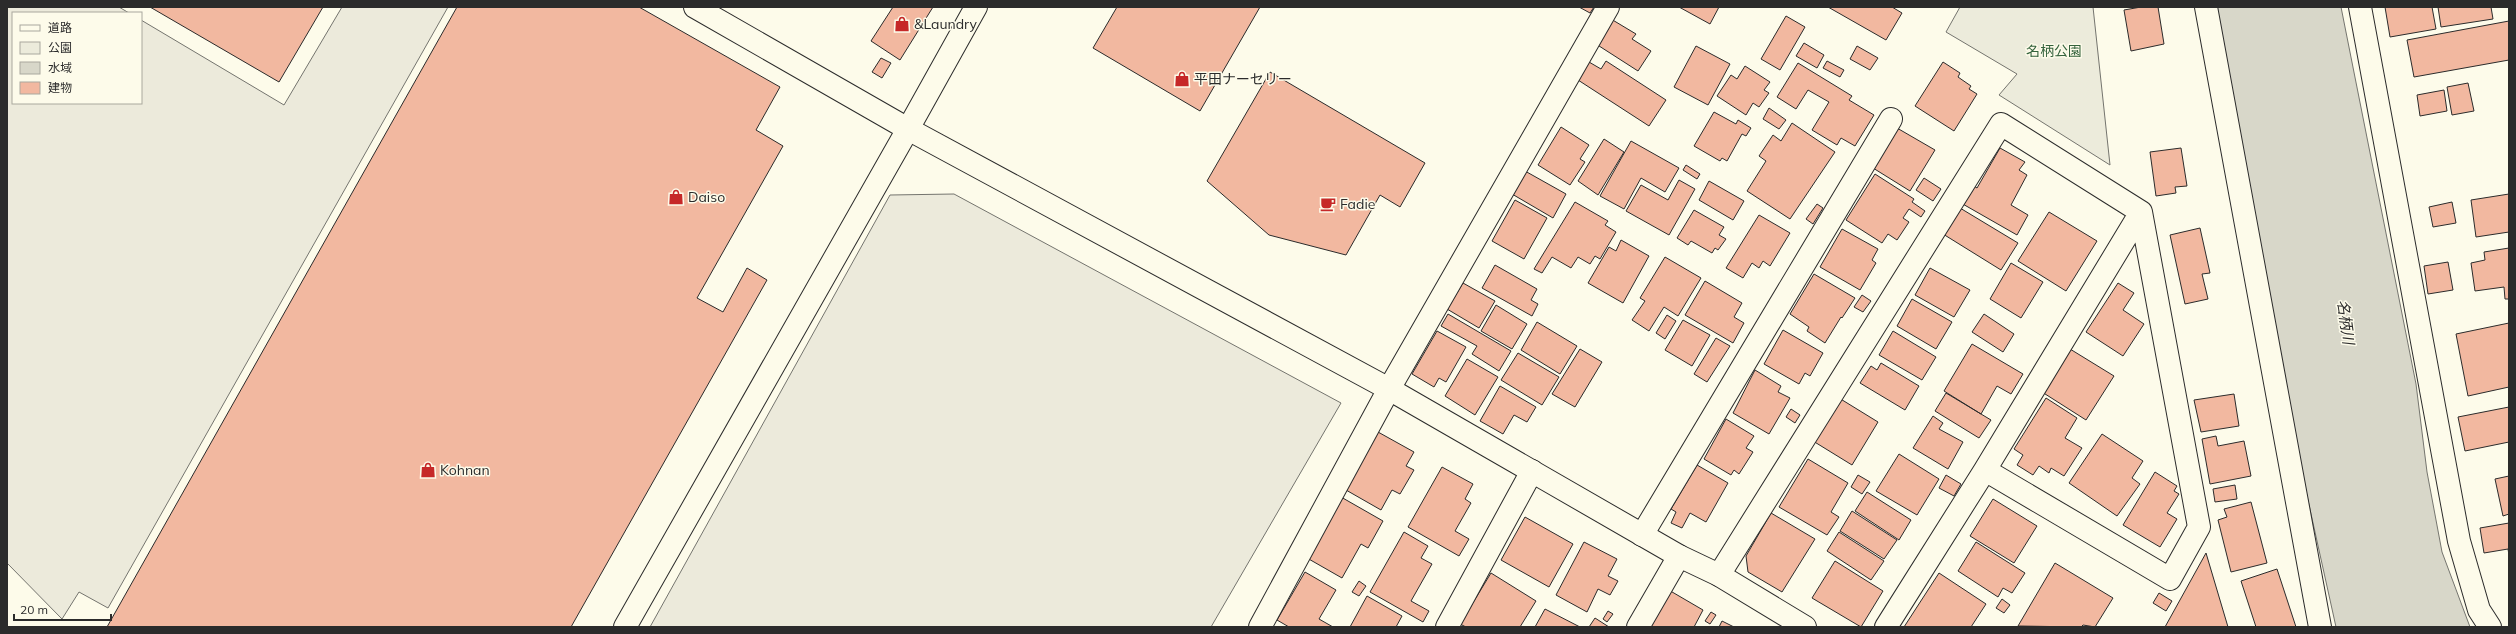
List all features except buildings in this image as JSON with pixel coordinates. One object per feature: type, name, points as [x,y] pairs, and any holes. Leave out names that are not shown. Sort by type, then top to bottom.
[{"type":"street","points":[[695,7],[908,129],[1388,389],[1678,556],[1719,575],[1805,627]]},
{"type":"street","points":[[625,627],[976,7]]},
{"type":"street","points":[[1260,627],[1388,389],[1608,7]]},
{"type":"street","points":[[2206,7],[2320,627]]},
{"type":"street","points":[[2360,7],[2459,541],[2479,610],[2490,627]]},
{"type":"street","points":[[1642,535],[1891,119]]},
{"type":"street","points":[[1719,575],[2001,124],[2141,212],[2199,528],[2170,579],[1985,470]]},
{"type":"street","points":[[1886,627],[1985,470],[2141,212]]},
{"type":"street","points":[[1447,627],[1532,472]]},
{"type":"street","points":[[1638,627],[1678,556]]},
{"type":"green space","name":"名柄公園","points":[[1960,7],[2093,7],[2110,165],[1999,95],[2017,74],[1946,32]]},
{"type":"shaded area","points":[[7,7],[119,7],[127,12],[12,12],[12,104],[142,104],[142,21],[284,105],[342,7],[448,7],[108,608],[79,592],[62,619],[7,563]]},
{"type":"shaded area","points":[[954,194],[1341,403],[1211,627],[650,627],[890,195]]},
{"type":"water","name":"名柄川","points":[[2217,7],[2341,7],[2416,384],[2427,472],[2442,552],[2470,627],[2336,627],[2296,446]]},
{"type":"place","name":"&Laundry","points":[[902,24]]},
{"type":"place","name":"平田ナーセリー","points":[[1182,79]]},
{"type":"place","name":"Daiso","points":[[676,197]]},
{"type":"place","name":"Fadie","points":[[1328,204]]},
{"type":"place","name":"Kohnan","points":[[428,470]]}]
